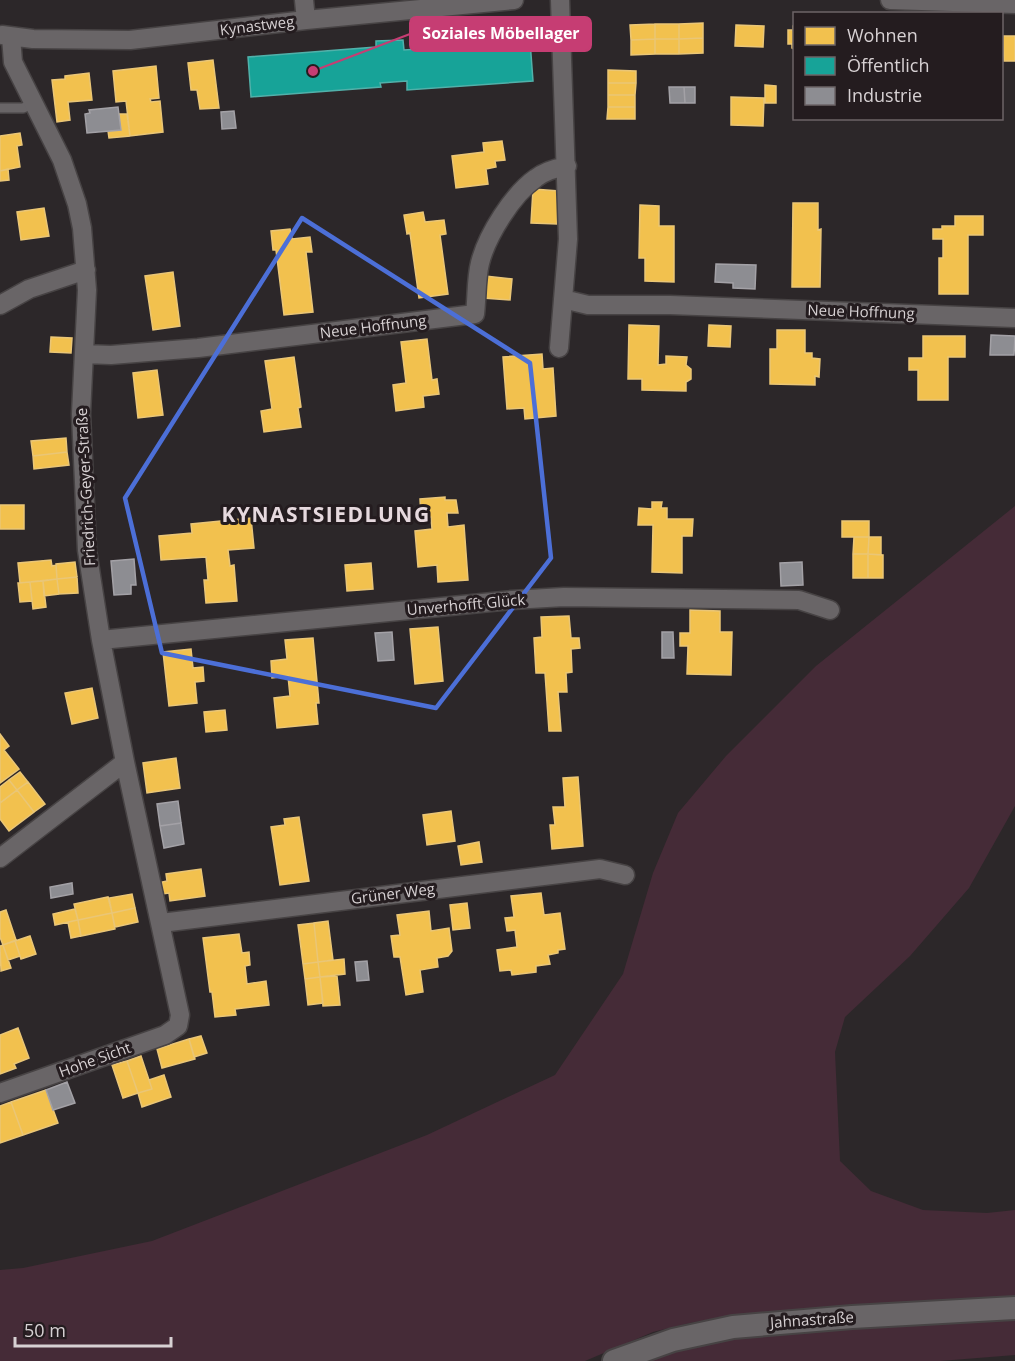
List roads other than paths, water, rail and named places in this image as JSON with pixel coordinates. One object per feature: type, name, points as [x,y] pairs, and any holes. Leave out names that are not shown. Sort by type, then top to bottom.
[{"type":"street","points":[[304,0],[306,20]]},
{"type":"street","name":"Kynastweg","points":[[6,36],[85,41],[130,40],[514,0]]},
{"type":"street","points":[[559,348],[568,239],[560,0]]},
{"type":"street","points":[[890,0],[1015,4]]},
{"type":"street","name":"Friedrich-Geyer-Straße","points":[[6,36],[13,62],[35,103],[70,181],[82,228],[87,313],[81,414],[87,550],[101,640],[125,762],[180,1015]]},
{"type":"street","name":"Neue Hoffnung","points":[[84,354],[111,355],[198,348],[476,314],[480,262],[497,224],[522,191],[536,177],[553,169],[567,166]]},
{"type":"street","points":[[0,305],[29,290],[86,270]]},
{"type":"street","name":"Neue Hoffnung","points":[[563,299],[588,305],[670,305],[1015,318]]},
{"type":"street","name":"Unverhofft Glück","points":[[101,640],[512,600],[564,597],[799,600],[830,610]]},
{"type":"street","points":[[0,858],[125,762]]},
{"type":"street","name":"Grüner Weg","points":[[161,923],[600,869],[625,875]]},
{"type":"street","name":"Hohe Sicht","points":[[0,1093],[165,1035],[178,1026],[180,1015]]},
{"type":"street","name":"Jahnastraße","points":[[614,1361],[673,1340],[733,1327],[852,1317],[1015,1308]]},
{"type":"lane","points":[[0,108],[23,108],[35,103]]},
{"type":"place","name":"Soziales Möbellager","points":[[313,71]]},
{"type":"district","name":"KYNASTSIEDLUNG","points":[[326,515]]}]
